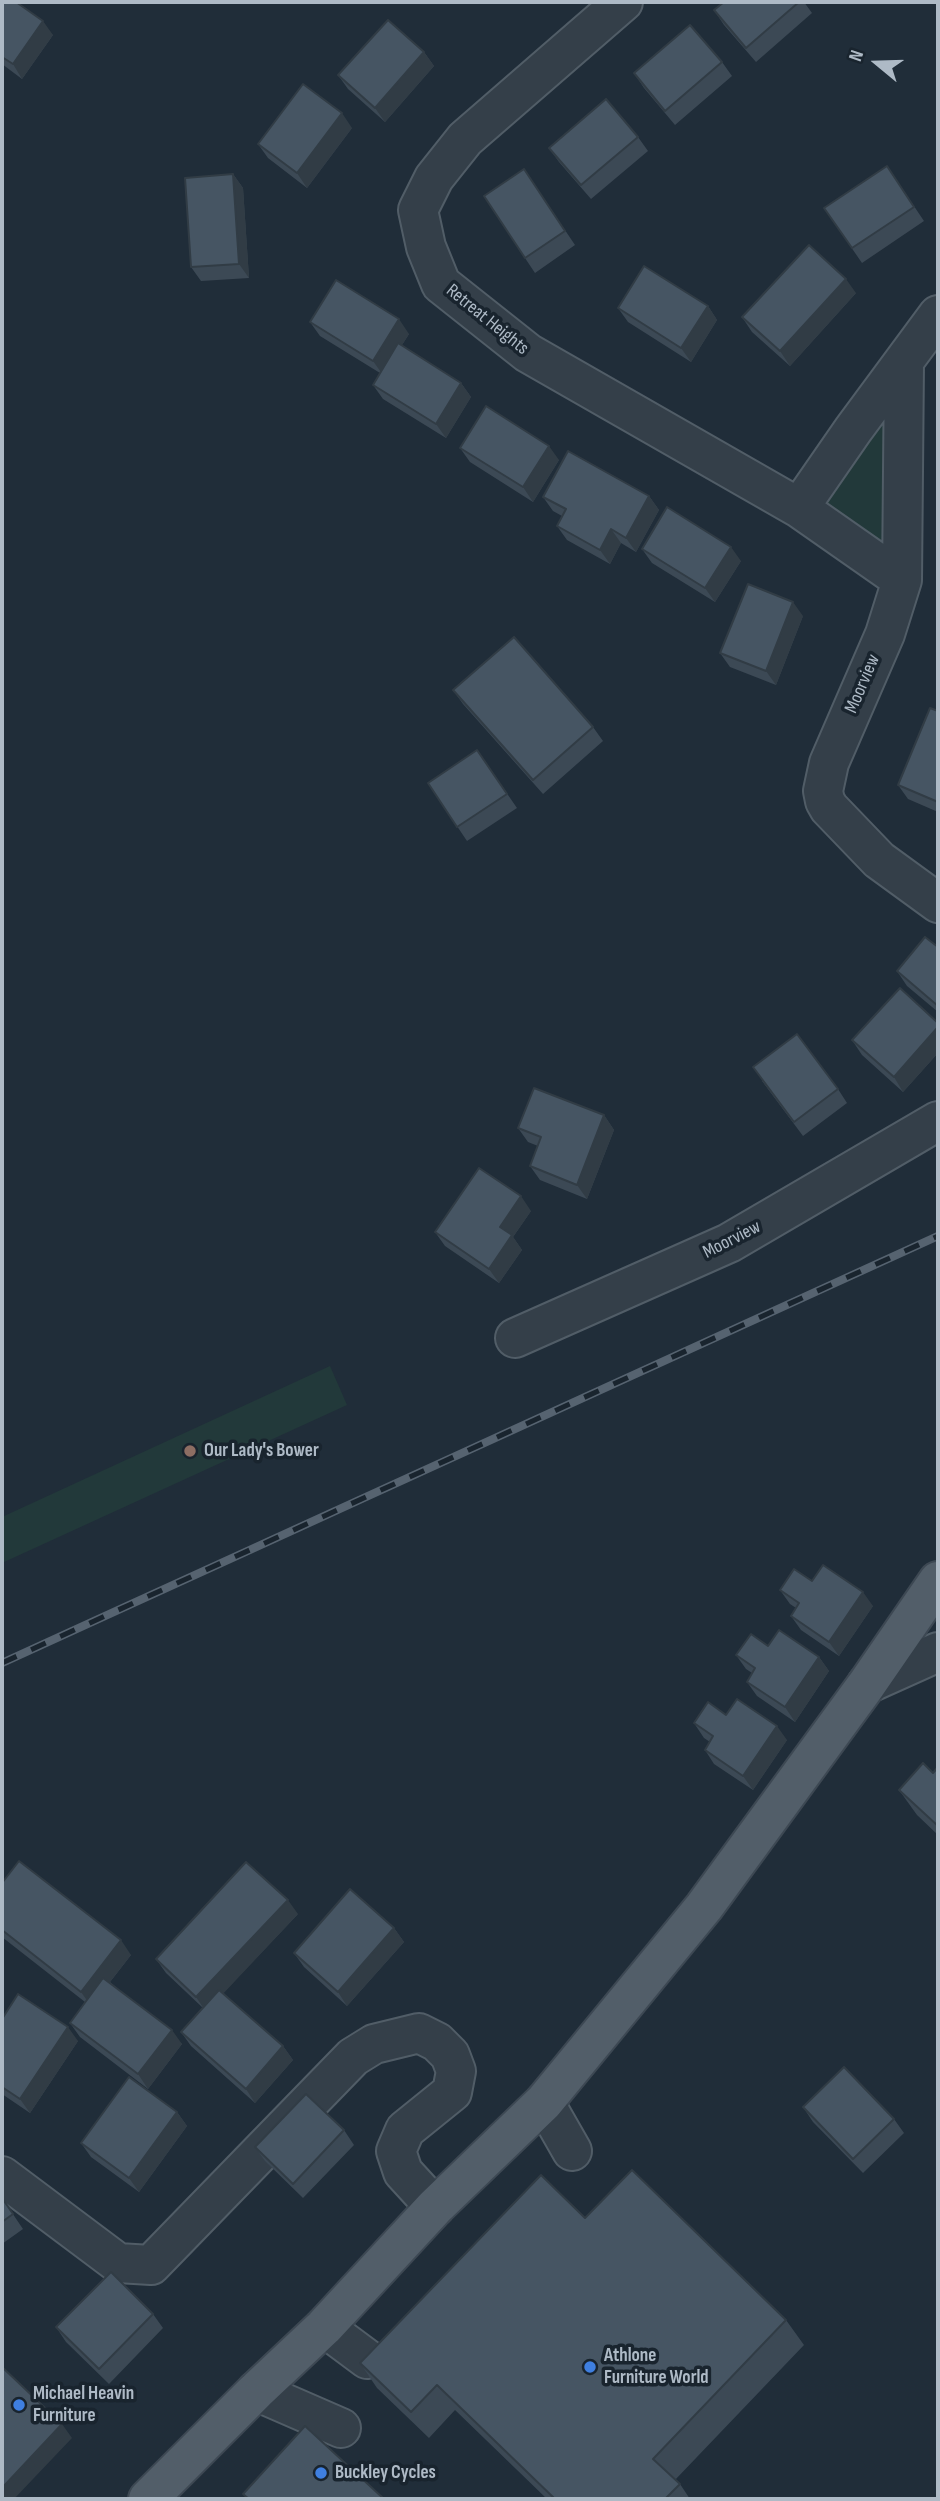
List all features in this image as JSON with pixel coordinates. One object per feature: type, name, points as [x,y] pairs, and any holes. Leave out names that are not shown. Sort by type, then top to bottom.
[{"type":"main road","points":[[148,2499],[256,2391],[324,2328],[435,2207],[544,2102],[704,1908],[867,1684],[938,1581]]},
{"type":"street","name":"Retreat Heights","points":[[606,7],[465,139],[434,178],[418,210],[426,247],[442,284],[528,354],[799,509],[902,580]]},
{"type":"street","points":[[799,509],[853,430],[938,315]]},
{"type":"street","points":[[902,580],[904,363]]},
{"type":"street","name":"Moorview","points":[[902,580],[885,634],[829,763],[823,791],[829,808],[879,860],[938,903]]},
{"type":"street","name":"Moorview","points":[[515,1338],[729,1243],[938,1121]]},
{"type":"street","points":[[867,1684],[938,1653]]},
{"type":"street","points":[[2,2176],[118,2263],[150,2264],[353,2057],[374,2044],[419,2033],[437,2042],[450,2055],[456,2071],[452,2092],[405,2130],[396,2151],[403,2172],[435,2207]]},
{"type":"street","points":[[544,2102],[572,2151]]},
{"type":"street","points":[[324,2328],[367,2359]]},
{"type":"street","points":[[256,2391],[341,2428]]},
{"type":"green space","points":[[904,364],[901,580],[799,508]]},
{"type":"green space","points":[[330,1366],[347,1405],[2,1563],[2,1517]]},
{"type":"building","points":[[2,2],[16,2],[43,21],[13,64],[2,57]]},
{"type":"building","points":[[724,2],[799,2],[746,48],[714,10]]},
{"type":"building","points":[[388,20],[424,52],[375,108],[338,75]]},
{"type":"building","points":[[690,25],[722,62],[665,111],[634,73]]},
{"type":"building","points":[[303,84],[342,113],[297,173],[258,144]]},
{"type":"building","points":[[606,99],[638,137],[581,185],[549,148]]},
{"type":"building","points":[[887,166],[914,207],[852,248],[824,208]]},
{"type":"building","points":[[524,169],[565,231],[525,258],[484,196]]},
{"type":"building","points":[[233,174],[239,264],[191,267],[185,178]]},
{"type":"building","points":[[809,245],[846,279],[780,351],[742,317]]},
{"type":"building","points":[[644,266],[708,306],[681,348],[618,308]]},
{"type":"building","points":[[336,280],[399,319],[373,361],[310,322]]},
{"type":"building","points":[[398,343],[461,383],[436,424],[373,385]]},
{"type":"building","points":[[486,406],[549,446],[523,487],[460,448]]},
{"type":"building","points":[[568,451],[649,496],[626,538],[611,529],[600,550],[557,526],[566,509],[543,497]]},
{"type":"building","points":[[667,507],[731,547],[705,588],[642,549]]},
{"type":"building","points":[[748,584],[793,602],[766,671],[720,653]]},
{"type":"building","points":[[514,637],[593,727],[533,780],[453,690]]},
{"type":"building","points":[[930,708],[938,711],[938,802],[898,785]]},
{"type":"building","points":[[477,750],[507,794],[457,827],[428,783]]},
{"type":"building","points":[[925,937],[938,947],[938,1006],[897,971]]},
{"type":"building","points":[[900,988],[938,1023],[938,1027],[894,1077],[852,1040]]},
{"type":"building","points":[[797,1034],[838,1089],[794,1122],[753,1067]]},
{"type":"building","points":[[534,1088],[604,1115],[577,1185],[530,1166],[541,1137],[518,1128]]},
{"type":"building","points":[[479,1168],[521,1196],[500,1227],[512,1235],[489,1269],[435,1232]]},
{"type":"building","points":[[823,1565],[863,1592],[829,1642],[791,1616],[799,1603],[780,1590],[794,1569],[812,1581]]},
{"type":"building","points":[[779,1630],[819,1657],[785,1707],[747,1682],[755,1668],[736,1655],[751,1634],[768,1646]]},
{"type":"building","points":[[737,1699],[777,1726],[743,1776],[705,1750],[713,1736],[694,1723],[708,1702],[726,1715]]},
{"type":"building","points":[[923,1763],[933,1773],[938,1767],[938,1826],[899,1790]]},
{"type":"building","points":[[19,1861],[121,1940],[81,1992],[2,1930],[2,1883]]},
{"type":"building","points":[[246,1862],[288,1900],[196,1997],[156,1959]]},
{"type":"building","points":[[350,1889],[394,1928],[338,1992],[294,1953]]},
{"type":"building","points":[[103,1978],[172,2030],[138,2074],[70,2023]]},
{"type":"building","points":[[219,1990],[283,2046],[246,2089],[181,2032]]},
{"type":"building","points":[[18,1994],[68,2027],[20,2099],[2,2087],[2,2019]]},
{"type":"building","points":[[844,2067],[894,2119],[853,2159],[803,2107]]},
{"type":"building","points":[[129,2077],[177,2112],[129,2178],[81,2143]]},
{"type":"building","points":[[306,2094],[344,2130],[293,2184],[255,2147]]},
{"type":"building","name":"Athlone Furniture World","points":[[632,2170],[786,2320],[653,2459],[680,2484],[665,2499],[555,2499],[437,2385],[411,2412],[360,2363],[541,2175],[585,2218]]},
{"type":"building","points":[[2,2198],[13,2214],[2,2222]]},
{"type":"building","points":[[111,2272],[153,2314],[99,2369],[56,2327]]},
{"type":"building","name":"Michael Heavin Furniture","points":[[2,2367],[62,2424],[2,2488]]},
{"type":"building","points":[[305,2426],[384,2499],[249,2499],[243,2494]]},
{"type":"railway","points":[[2,1663],[938,1236]]},
{"type":"place","name":"Our Lady's Bower","points":[[190,1451]]},
{"type":"place","name":"Athlone Furniture World","points":[[590,2367]]},
{"type":"place","name":"Michael Heavin Furniture","points":[[19,2405]]},
{"type":"place","name":"Buckley Cycles","points":[[321,2473]]}]
